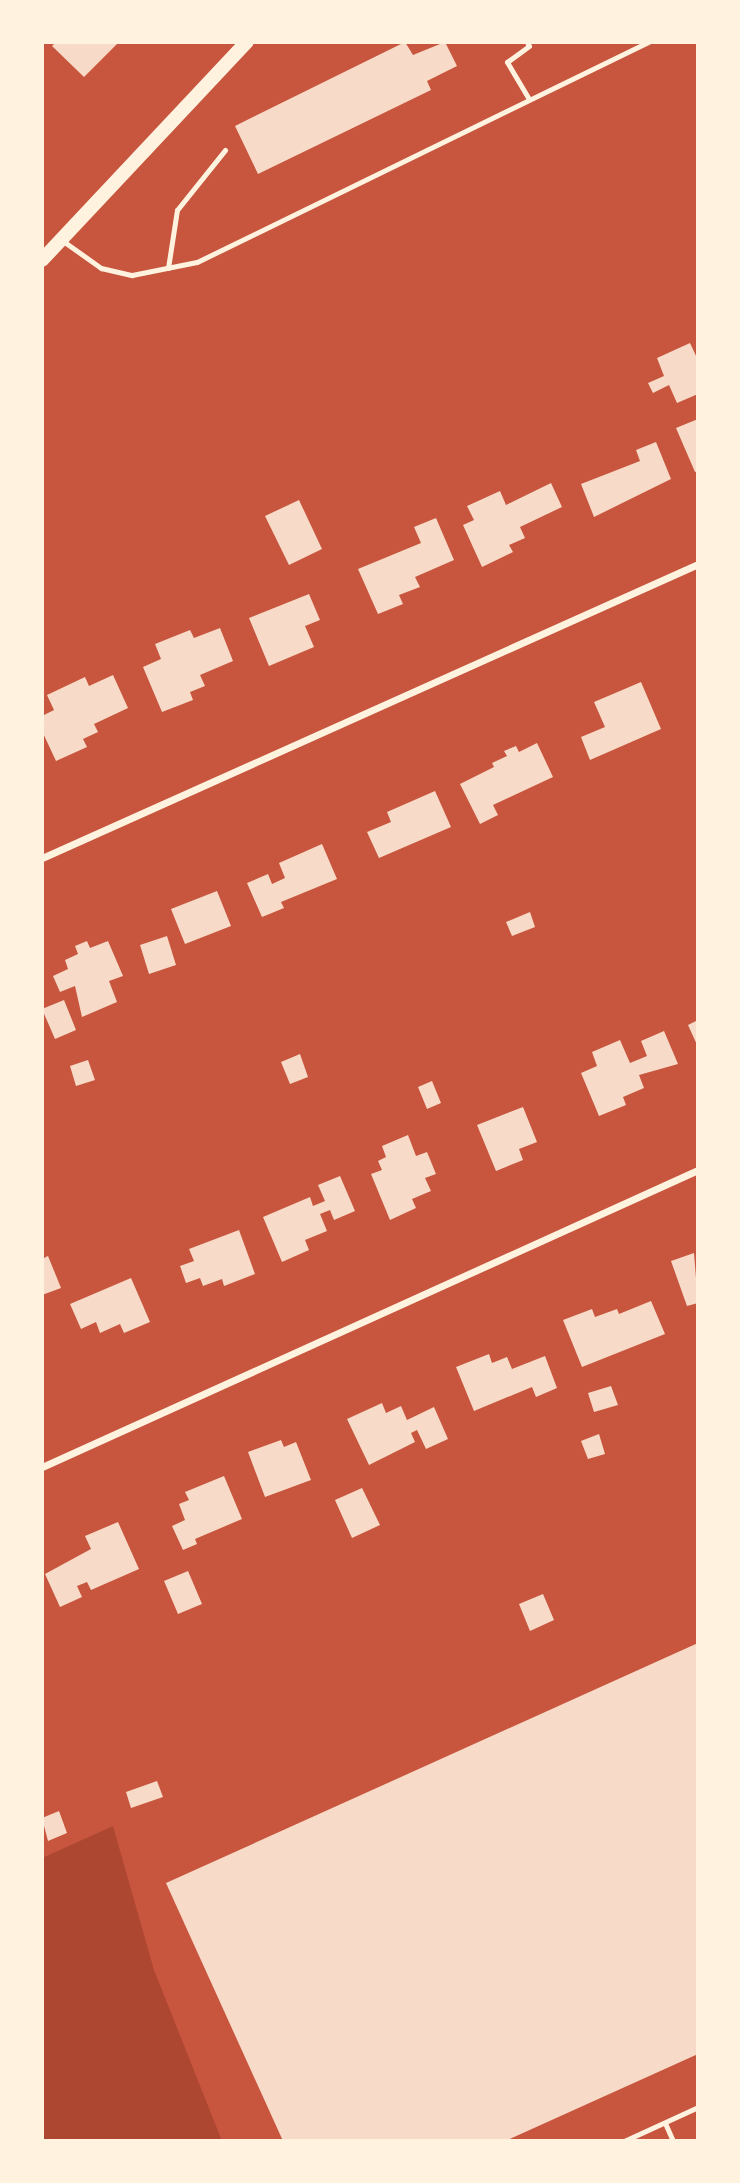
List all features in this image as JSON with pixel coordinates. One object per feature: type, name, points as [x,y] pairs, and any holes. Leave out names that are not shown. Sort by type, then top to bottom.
[{"type":"main road","points":[[42,260],[247,42]]},
{"type":"street","points":[[42,858],[698,564]]},
{"type":"street","points":[[42,1467],[698,1170]]},
{"type":"lane","points":[[527,42],[529,46],[507,62],[529,99]]},
{"type":"lane","points":[[61,239],[100,268],[132,275],[197,262],[637,44],[648,42]]},
{"type":"lane","points":[[168,268],[177,210],[225,150]]},
{"type":"lane","points":[[624,2141],[698,2107]]},
{"type":"lane","points":[[665,2123],[673,2141]]},
{"type":"shaded area","points":[[113,1826],[154,1970],[222,2141],[42,2141],[42,1858]]},
{"type":"building","points":[[56,42],[119,42],[84,77],[52,46]]},
{"type":"building","points":[[405,42],[413,55],[445,42],[457,66],[427,81],[431,90],[258,174],[235,126]]},
{"type":"building","points":[[690,343],[698,360],[698,394],[677,403],[669,385],[653,393],[648,383],[664,376],[657,358]]},
{"type":"building","points":[[698,419],[698,471],[695,472],[676,428]]},
{"type":"building","points":[[656,442],[671,479],[594,517],[581,484],[640,461],[636,450]]},
{"type":"building","points":[[551,483],[562,507],[520,527],[525,538],[509,545],[513,552],[482,567],[463,525],[474,520],[467,506],[500,491],[506,505]]},
{"type":"building","points":[[299,500],[322,549],[289,565],[265,516]]},
{"type":"building","points":[[436,518],[454,560],[415,577],[420,587],[399,595],[403,604],[378,614],[358,569],[421,543],[414,527]]},
{"type":"building","points":[[309,594],[320,620],[305,626],[314,647],[269,666],[249,618]]},
{"type":"building","points":[[220,628],[233,661],[200,675],[205,686],[190,692],[193,700],[162,712],[143,667],[161,659],[155,644],[190,630],[194,638]]},
{"type":"building","points":[[113,675],[128,708],[94,724],[98,732],[83,739],[87,747],[56,761],[42,731],[42,716],[54,710],[47,695],[85,677],[89,686]]},
{"type":"building","points":[[641,682],[661,729],[590,760],[581,737],[605,727],[594,702]]},
{"type":"building","points":[[537,743],[553,777],[493,805],[498,815],[480,824],[460,784],[494,767],[492,763],[507,756],[504,751],[516,746],[519,752]]},
{"type":"building","points":[[435,791],[451,827],[379,858],[367,832],[391,822],[387,812]]},
{"type":"building","points":[[322,844],[337,879],[281,902],[284,908],[262,917],[247,883],[268,874],[272,884],[285,878],[279,863]]},
{"type":"building","points":[[217,891],[231,926],[185,944],[171,909]]},
{"type":"building","points":[[530,912],[535,927],[512,936],[506,922]]},
{"type":"building","points":[[167,936],[176,965],[149,974],[140,945]]},
{"type":"building","points":[[87,941],[90,948],[108,941],[123,976],[109,981],[117,1002],[82,1017],[75,986],[60,992],[53,976],[68,969],[65,960],[78,954],[75,946]]},
{"type":"building","points":[[64,1000],[76,1030],[55,1039],[42,1009]]},
{"type":"building","points":[[698,1020],[698,1047],[688,1025]]},
{"type":"building","points":[[664,1031],[678,1064],[639,1075],[644,1088],[623,1097],[626,1105],[599,1116],[581,1073],[597,1066],[592,1052],[620,1040],[630,1063],[647,1056],[641,1041]]},
{"type":"building","points":[[300,1054],[308,1077],[290,1084],[281,1062]]},
{"type":"building","points":[[88,1060],[95,1080],[76,1086],[70,1066]]},
{"type":"building","points":[[432,1081],[441,1103],[427,1109],[418,1087]]},
{"type":"building","points":[[523,1107],[537,1142],[519,1149],[523,1160],[496,1171],[477,1125]]},
{"type":"building","points":[[408,1135],[416,1156],[427,1152],[436,1174],[425,1178],[431,1191],[412,1199],[416,1208],[390,1220],[371,1174],[382,1170],[378,1161],[386,1157],[382,1146]]},
{"type":"building","points":[[340,1176],[355,1211],[334,1220],[330,1210],[320,1214],[327,1231],[305,1240],[309,1250],[282,1262],[263,1217],[310,1197],[313,1206],[325,1201],[318,1185]]},
{"type":"building","points":[[239,1230],[255,1274],[224,1286],[222,1279],[203,1286],[200,1278],[186,1283],[180,1266],[194,1261],[189,1249]]},
{"type":"building","points":[[694,1253],[698,1303],[687,1306],[671,1261]]},
{"type":"building","points":[[48,1256],[61,1288],[42,1295],[42,1259]]},
{"type":"building","points":[[131,1278],[150,1322],[124,1333],[120,1324],[100,1333],[96,1322],[81,1329],[70,1304]]},
{"type":"building","points":[[651,1301],[665,1334],[582,1367],[563,1320],[592,1309],[595,1317],[617,1309],[619,1314]]},
{"type":"building","points":[[489,1354],[492,1363],[507,1357],[512,1369],[545,1356],[557,1388],[536,1397],[532,1387],[474,1411],[456,1367]]},
{"type":"building","points":[[611,1386],[618,1405],[594,1412],[588,1393]]},
{"type":"building","points":[[382,1403],[386,1413],[401,1406],[407,1420],[434,1407],[448,1439],[426,1449],[417,1430],[411,1433],[415,1442],[369,1465],[347,1419]]},
{"type":"building","points":[[599,1434],[605,1454],[588,1459],[581,1441]]},
{"type":"building","points":[[281,1440],[284,1447],[296,1442],[311,1480],[265,1497],[248,1452]]},
{"type":"building","points":[[224,1476],[242,1519],[195,1539],[197,1544],[183,1550],[172,1526],[185,1520],[179,1504],[189,1500],[185,1492]]},
{"type":"building","points":[[362,1488],[380,1525],[352,1538],[335,1500]]},
{"type":"building","points":[[118,1522],[139,1569],[91,1590],[87,1582],[77,1586],[82,1597],[60,1607],[45,1574],[91,1549],[85,1536]]},
{"type":"building","points":[[188,1571],[202,1604],[178,1614],[164,1581]]},
{"type":"building","points":[[543,1594],[554,1620],[530,1631],[519,1604]]},
{"type":"building","points":[[698,1643],[698,2054],[505,2141],[283,2141],[166,1883]]},
{"type":"building","points":[[157,1781],[163,1797],[131,1808],[126,1792]]},
{"type":"building","points":[[59,1811],[67,1833],[48,1841],[42,1818]]}]
